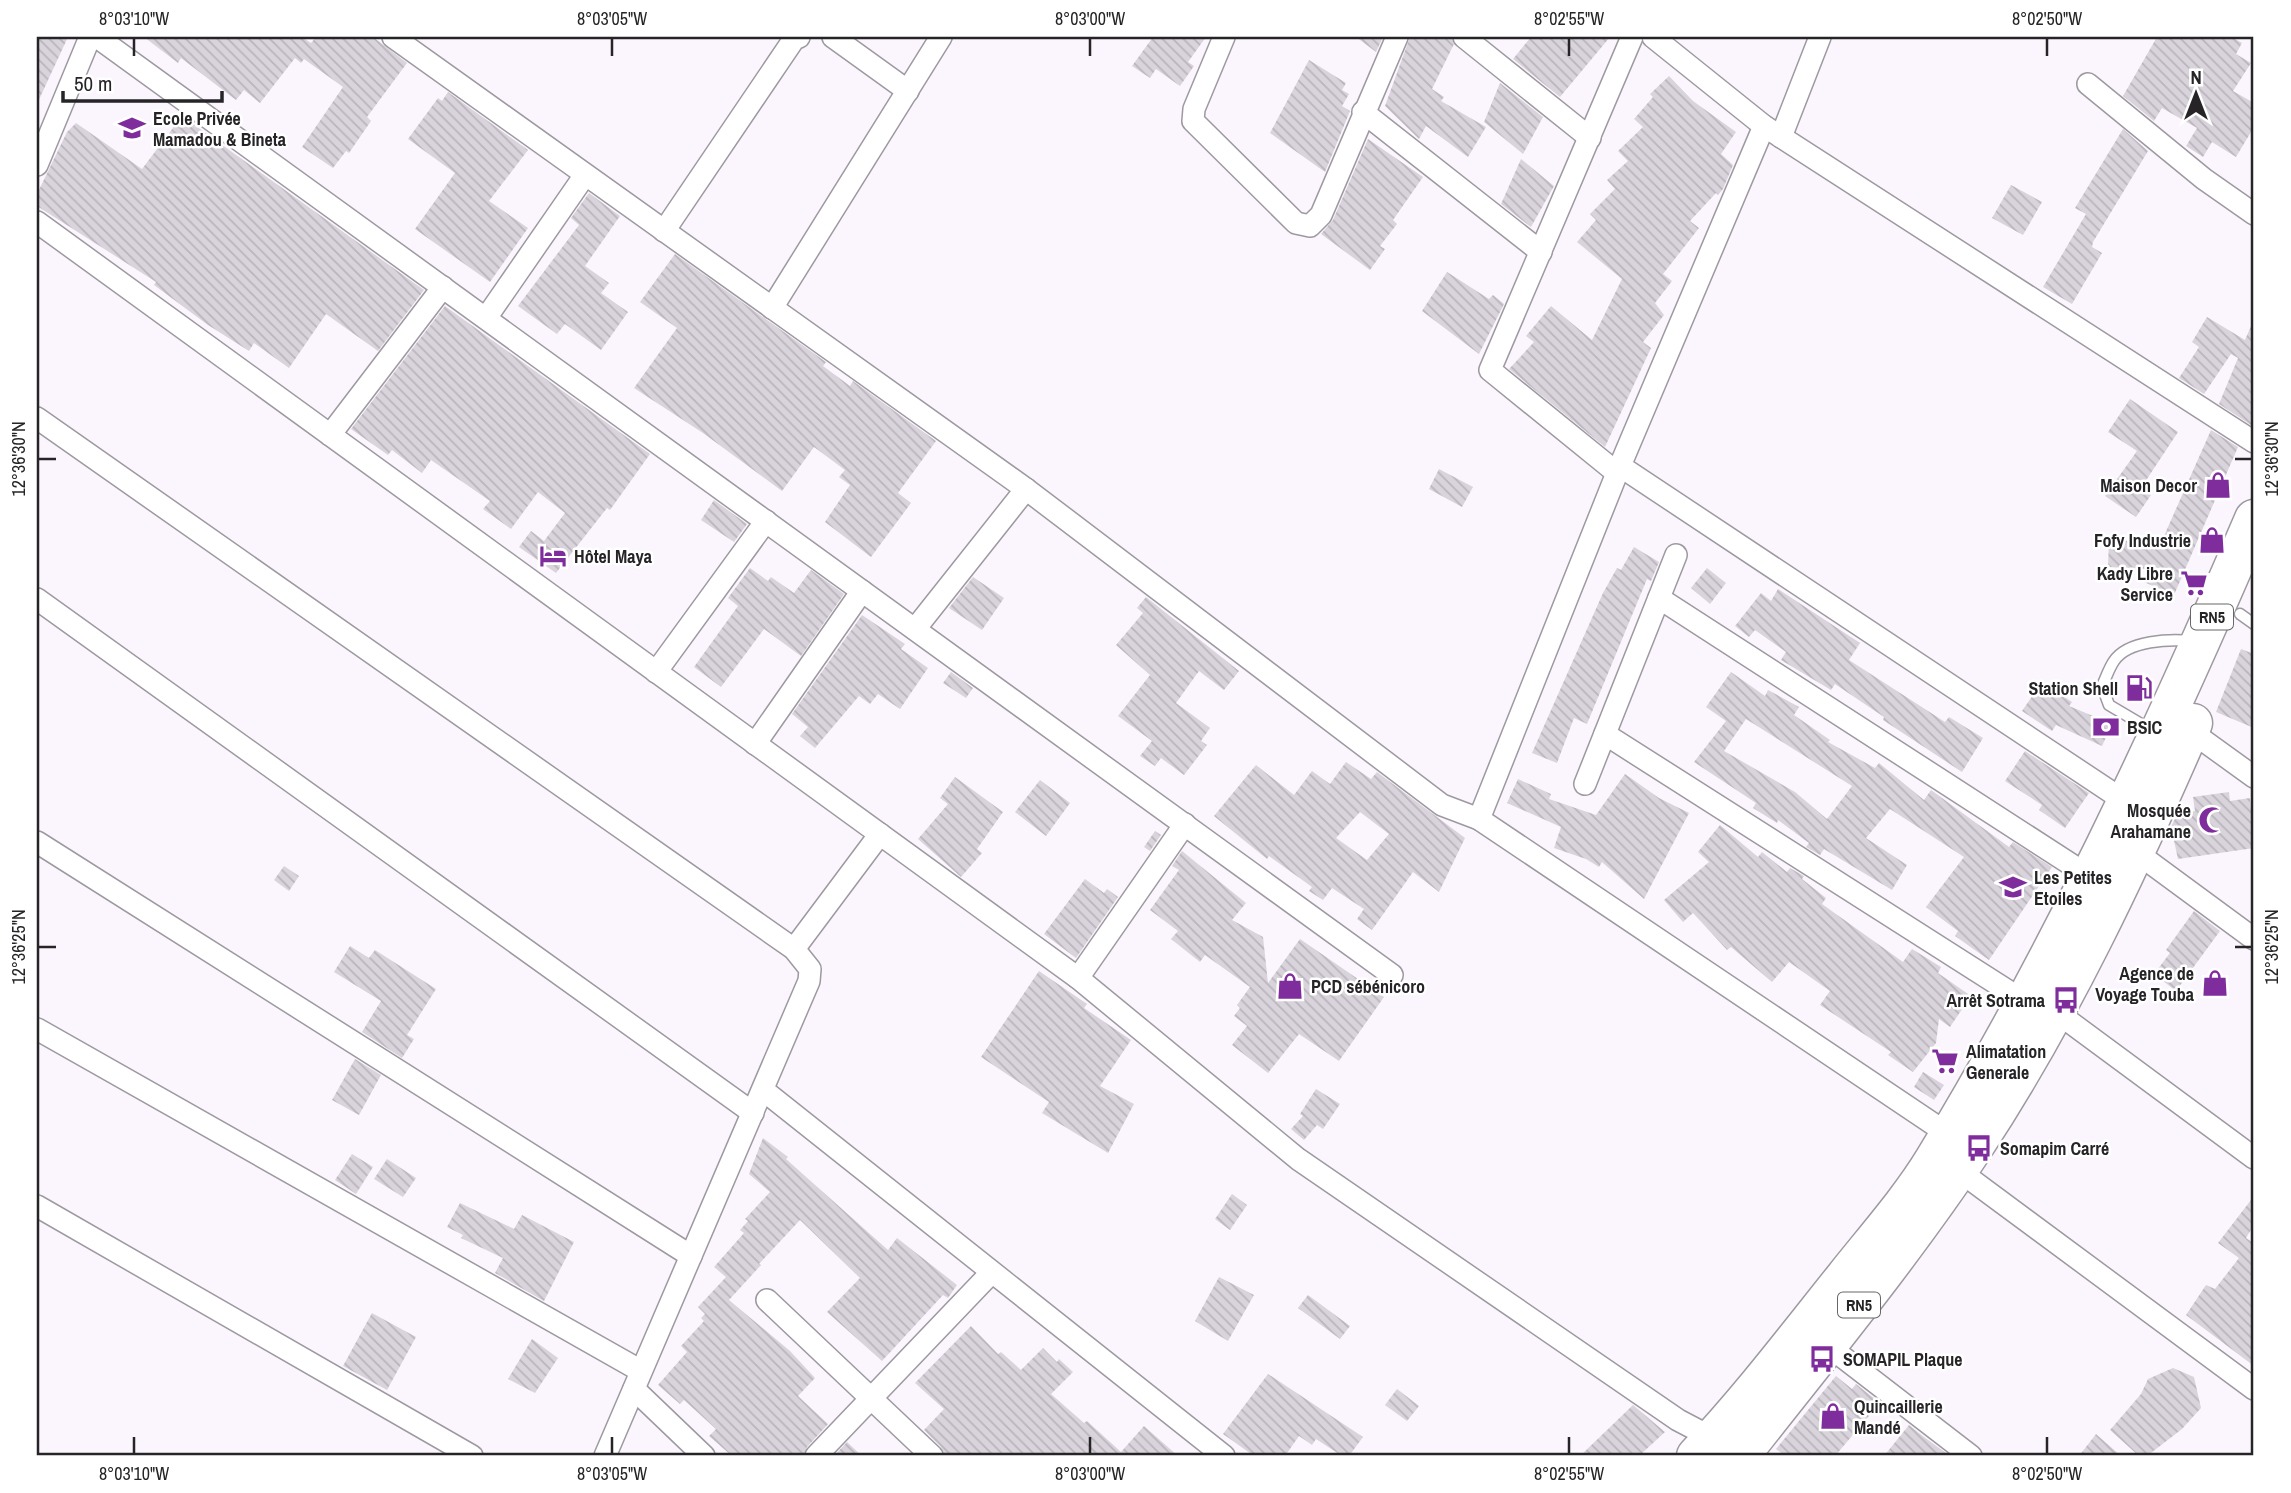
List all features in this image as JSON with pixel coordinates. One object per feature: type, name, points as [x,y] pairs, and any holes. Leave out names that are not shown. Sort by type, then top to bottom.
[{"type":"highway","name":"RN5","points":[[1726,1452],[1827,1345],[1886,1271],[1960,1151],[2041,1007],[2172,726],[2201,642],[2254,519]]},
{"type":"highway","name":"RN5","points":[[2041,1007],[2089,876],[2123,829],[2172,726],[2250,606]]},
{"type":"highway","name":"RN5","points":[[1726,1452],[1871,1243],[1934,1161],[1960,1151]]},
{"type":"street","points":[[37,165],[90,37]]},
{"type":"street","points":[[97,37],[1392,975]]},
{"type":"street","points":[[393,37],[1026,489],[1442,805],[1479,820],[1960,1151],[2254,1390]]},
{"type":"street","points":[[664,231],[793,39],[799,37]]},
{"type":"street","points":[[832,37],[908,91]]},
{"type":"street","points":[[772,308],[941,37]]},
{"type":"street","points":[[1224,37],[1194,109],[1193,121],[1297,223],[1310,226],[1321,215],[1397,37]]},
{"type":"street","points":[[1464,37],[1590,138]]},
{"type":"street","points":[[1632,37],[1490,370],[1618,470],[2123,829],[2254,939]]},
{"type":"street","points":[[1653,37],[1773,131],[2254,442]]},
{"type":"street","points":[[1479,820],[1618,470],[1773,131],[1820,37]]},
{"type":"street","points":[[2088,84],[2204,179],[2254,214]]},
{"type":"street","points":[[1363,112],[1541,252]]},
{"type":"street","points":[[485,317],[585,175]]},
{"type":"street","points":[[37,222],[1078,978],[1297,1159],[1726,1452]]},
{"type":"street","points":[[330,435],[443,287]]},
{"type":"street","points":[[37,418],[793,949],[810,969],[809,981],[605,1456]]},
{"type":"street","points":[[915,629],[1026,489]]},
{"type":"street","points":[[656,672],[766,521]]},
{"type":"street","points":[[1585,784],[1676,555]]},
{"type":"street","points":[[755,744],[862,591]]},
{"type":"street","points":[[1659,598],[2089,876]]},
{"type":"street","points":[[37,599],[753,1113]]},
{"type":"street","points":[[2172,726],[2254,777]]},
{"type":"street","points":[[1605,734],[2041,1007],[2254,1158]]},
{"type":"street","points":[[1078,978],[1185,824]]},
{"type":"street","points":[[793,949],[880,834]]},
{"type":"street","points":[[37,842],[691,1256]]},
{"type":"street","points":[[37,1029],[637,1380],[704,1456]]},
{"type":"street","points":[[762,1090],[1217,1454]]},
{"type":"street","points":[[37,1206],[472,1456]]},
{"type":"street","points":[[816,1456],[991,1273]]},
{"type":"street","points":[[767,1300],[932,1456]]},
{"type":"street","points":[[1827,1345],[1971,1456]]},
{"type":"lane","points":[[2172,726],[2109,705],[2102,686],[2115,658],[2143,644],[2168,639],[2201,642]]},
{"type":"building","points":[[37,37],[68,37],[37,104]]},
{"type":"building","points":[[144,37],[302,37],[311,43],[316,37],[373,37],[407,63],[367,117],[371,121],[349,153],[346,151],[333,168],[302,147],[343,87],[304,59],[301,63],[295,58],[260,103],[244,90],[236,100],[181,58],[178,63]]},
{"type":"building","points":[[1153,37],[1206,37],[1188,62],[1194,66],[1180,86],[1156,69],[1150,78],[1132,66]]},
{"type":"building","points":[[1356,37],[1383,37],[1376,52]]},
{"type":"building","points":[[1410,37],[1451,37],[1454,44],[1432,89],[1444,97],[1441,101],[1486,127],[1468,157],[1426,126],[1419,139],[1385,106]]},
{"type":"building","points":[[1531,37],[1610,37],[1560,97],[1513,59]]},
{"type":"building","points":[[2157,37],[2232,37],[2242,43],[2236,54],[2251,63],[2233,91],[2254,103],[2254,127],[2236,157],[2212,142],[2203,157],[2186,146],[2197,128],[2162,108],[2154,121],[2123,96]]},
{"type":"building","points":[[1309,60],[1346,83],[1342,90],[1349,94],[1342,106],[1350,111],[1325,172],[1270,133]]},
{"type":"building","points":[[1669,76],[1693,101],[1736,132],[1721,154],[1733,165],[1723,189],[1690,221],[1699,228],[1663,274],[1672,281],[1655,303],[1664,315],[1643,342],[1651,348],[1605,447],[1509,369],[1534,342],[1526,336],[1551,306],[1592,340],[1622,279],[1577,242],[1596,220],[1590,214],[1615,189],[1607,180],[1628,161],[1618,151],[1643,127],[1634,119],[1653,97],[1650,94]]},
{"type":"building","points":[[1500,83],[1543,117],[1523,154],[1484,122]]},
{"type":"building","points":[[448,92],[528,150],[489,201],[528,228],[490,282],[415,229],[455,173],[408,139],[438,98],[442,101]]},
{"type":"building","points":[[182,116],[424,290],[378,351],[326,314],[289,368],[254,343],[249,351],[154,285],[156,282],[37,206],[37,194],[67,132],[76,123],[142,169]]},
{"type":"building","points":[[2123,129],[2148,151],[2093,242],[2092,247],[2102,253],[2072,304],[2043,287],[2086,214],[2075,208]]},
{"type":"building","points":[[1368,139],[1423,177],[1393,220],[1397,224],[1380,246],[1385,249],[1370,270],[1321,234],[1333,220]]},
{"type":"building","points":[[1521,159],[1554,186],[1531,227],[1501,204]]},
{"type":"building","points":[[2011,185],[2042,202],[2023,235],[1992,218]]},
{"type":"building","points":[[589,193],[620,216],[585,266],[609,283],[601,293],[628,312],[601,350],[565,324],[557,334],[518,306],[579,225],[571,218]]},
{"type":"building","points":[[675,254],[826,362],[823,366],[850,386],[853,381],[936,441],[898,493],[911,503],[871,557],[825,522],[850,485],[839,477],[845,470],[814,447],[782,491],[703,433],[634,388],[677,328],[640,302]]},
{"type":"building","points":[[1447,272],[1489,299],[1493,295],[1504,304],[1479,354],[1422,311]]},
{"type":"building","points":[[445,306],[650,454],[610,510],[607,508],[556,573],[519,547],[531,531],[544,541],[565,513],[538,492],[511,529],[483,509],[490,501],[431,460],[422,473],[392,450],[388,455],[351,429]]},
{"type":"building","points":[[2207,317],[2245,340],[2254,319],[2254,427],[2219,404],[2238,358],[2231,354],[2204,394],[2179,378],[2199,347],[2192,342]]},
{"type":"building","points":[[2130,399],[2178,432],[2141,488],[2151,495],[2136,517],[2105,496],[2137,451],[2108,432]]},
{"type":"building","points":[[2211,430],[2238,447],[2174,595],[2144,582],[2150,569],[2108,567],[2109,540],[2174,543],[2164,536]]},
{"type":"building","points":[[1439,469],[1473,487],[1462,507],[1429,489]]},
{"type":"building","points":[[714,500],[747,524],[734,542],[701,520]]},
{"type":"building","points":[[1634,547],[1659,562],[1651,581],[1647,579],[1587,724],[1574,718],[1557,763],[1532,753],[1603,593],[1617,568],[1621,570]]},
{"type":"building","points":[[750,568],[768,581],[771,577],[794,593],[811,570],[844,594],[801,656],[764,629],[721,687],[694,667],[738,606],[728,598]]},
{"type":"building","points":[[1707,568],[1726,583],[1710,604],[1691,588]]},
{"type":"building","points":[[973,577],[1004,598],[982,630],[949,608]]},
{"type":"building","points":[[1778,589],[1860,643],[1849,660],[1945,722],[1949,717],[1983,738],[1962,772],[1883,720],[1884,717],[1835,684],[1831,690],[1781,660],[1786,652],[1755,630],[1749,637],[1735,626],[1761,593],[1771,601]]},
{"type":"building","points":[[1146,597],[1239,671],[1224,690],[1199,671],[1176,703],[1210,728],[1201,741],[1207,745],[1184,775],[1161,758],[1155,766],[1140,756],[1152,741],[1118,716],[1150,675],[1116,645],[1143,613],[1137,608]]},
{"type":"building","points":[[862,615],[905,644],[901,649],[928,668],[900,709],[878,694],[870,704],[859,696],[815,748],[800,736],[808,727],[792,714]]},
{"type":"building","points":[[2241,649],[2254,654],[2254,728],[2216,712]]},
{"type":"building","points":[[951,672],[973,688],[966,698],[943,683]]},
{"type":"building","points":[[1731,672],[1765,696],[1768,690],[1799,707],[1794,715],[1830,740],[1828,742],[1875,768],[1879,763],[1924,800],[1931,790],[2009,847],[2013,842],[2052,867],[1989,960],[1955,936],[1958,931],[1926,907],[1964,857],[1890,809],[1866,838],[1907,865],[1892,890],[1824,849],[1820,855],[1806,847],[1809,843],[1778,820],[1777,823],[1753,808],[1756,803],[1694,762],[1726,721],[1706,707]],"holes":[[[1746,719],[1852,786],[1827,819],[1795,792],[1724,751]]]},
{"type":"building","points":[[2042,682],[2072,702],[2069,706],[2112,724],[2102,746],[2056,725],[2052,731],[2022,711]]},
{"type":"building","points":[[2025,751],[2089,793],[2065,828],[2039,810],[2042,805],[2005,781]]},
{"type":"building","points":[[1346,762],[1371,779],[1377,772],[1465,838],[1439,892],[1413,872],[1372,930],[1357,919],[1364,909],[1332,888],[1323,900],[1309,891],[1312,887],[1269,856],[1267,859],[1214,816],[1256,765],[1294,795],[1312,771],[1330,784]],"holes":[[[1360,812],[1389,834],[1367,860],[1336,838]]]},
{"type":"building","points":[[1625,774],[1659,798],[1689,813],[1644,899],[1602,862],[1599,867],[1586,859],[1554,848],[1561,827],[1507,803],[1518,779],[1551,794],[1549,799],[1596,815]]},
{"type":"building","points":[[955,777],[1003,812],[977,849],[982,853],[961,877],[918,839],[948,804],[940,798]]},
{"type":"building","points":[[1040,780],[1070,803],[1046,836],[1015,812]]},
{"type":"building","name":"Mosquée Arahamane","points":[[2229,792],[2230,801],[2250,798],[2254,848],[2178,859],[2171,827],[2177,814],[2195,811],[2193,797]]},
{"type":"building","points":[[1720,825],[1758,857],[1762,852],[1787,872],[1790,868],[1804,876],[1802,879],[1826,898],[1822,904],[1903,962],[1912,949],[1941,967],[1938,973],[1971,996],[1950,1027],[1939,1019],[1936,1043],[1913,1072],[1888,1055],[1891,1052],[1820,1005],[1830,991],[1789,962],[1772,982],[1731,947],[1727,950],[1693,913],[1683,922],[1664,900],[1709,862],[1698,852]]},
{"type":"building","points":[[1155,831],[1161,835],[1150,851],[1144,847]]},
{"type":"building","points":[[1182,851],[1246,903],[1232,920],[1263,937],[1268,983],[1300,939],[1384,997],[1339,1061],[1299,1034],[1268,1073],[1232,1045],[1247,1026],[1234,1016],[1240,1008],[1237,1005],[1250,987],[1205,955],[1200,962],[1171,939],[1178,931],[1150,910],[1179,870],[1172,866]]},
{"type":"building","points":[[284,866],[299,876],[289,891],[274,880]]},
{"type":"building","points":[[1085,879],[1104,893],[1107,889],[1118,897],[1076,958],[1044,934]]},
{"type":"building","points":[[2194,911],[2220,931],[2176,991],[2154,974],[2170,953],[2166,950]]},
{"type":"building","points":[[350,946],[369,958],[375,950],[436,989],[407,1035],[414,1039],[402,1058],[362,1032],[381,1001],[334,972]]},
{"type":"building","points":[[1039,971],[1087,1004],[1084,1008],[1131,1040],[1100,1086],[1134,1104],[1108,1153],[1042,1113],[1049,1102],[981,1057]]},
{"type":"building","points":[[355,1059],[381,1075],[359,1115],[332,1100]]},
{"type":"building","points":[[1923,1072],[1944,1085],[1934,1100],[1914,1087]]},
{"type":"building","points":[[1316,1089],[1340,1104],[1323,1129],[1317,1125],[1304,1140],[1291,1129],[1303,1116],[1300,1114]]},
{"type":"building","points":[[763,1138],[788,1157],[786,1159],[888,1250],[897,1238],[957,1285],[948,1298],[943,1295],[882,1361],[827,1312],[860,1278],[800,1220],[759,1264],[761,1265],[729,1300],[790,1351],[815,1378],[798,1396],[828,1424],[807,1447],[803,1456],[732,1456],[709,1436],[716,1429],[684,1400],[680,1404],[658,1385],[687,1352],[681,1346],[704,1321],[701,1318],[705,1314],[698,1307],[726,1277],[714,1267],[744,1233],[740,1230],[748,1221],[745,1219],[770,1192],[749,1174]]},
{"type":"building","points":[[352,1154],[373,1167],[356,1194],[335,1180]]},
{"type":"building","points":[[387,1159],[416,1178],[403,1197],[374,1179]]},
{"type":"building","points":[[1232,1194],[1247,1205],[1230,1230],[1215,1219]]},
{"type":"building","points":[[2254,1196],[2254,1225],[2246,1238],[2252,1242],[2254,1238],[2254,1366],[2186,1315],[2206,1285],[2215,1289],[2239,1258],[2218,1243]]},
{"type":"building","points":[[460,1203],[514,1229],[522,1215],[574,1242],[544,1301],[495,1273],[503,1258],[461,1238],[463,1235],[447,1227]]},
{"type":"building","points":[[1219,1277],[1254,1295],[1228,1341],[1195,1321]]},
{"type":"building","points":[[1308,1295],[1350,1326],[1340,1339],[1298,1308]]},
{"type":"building","points":[[372,1313],[416,1337],[387,1390],[343,1366]]},
{"type":"building","points":[[971,1326],[998,1354],[1001,1352],[1021,1370],[1043,1348],[1057,1362],[1059,1359],[1073,1372],[1051,1394],[1084,1423],[1087,1421],[1121,1452],[1144,1426],[1178,1456],[945,1456],[941,1447],[924,1430],[944,1409],[915,1383]]},
{"type":"building","points":[[532,1339],[558,1358],[535,1393],[508,1379]]},
{"type":"building","points":[[2173,1368],[2194,1377],[2201,1408],[2182,1429],[2147,1456],[2139,1456],[2110,1430],[2141,1394],[2148,1379]]},
{"type":"building","points":[[1268,1374],[1363,1437],[1349,1456],[1342,1456],[1316,1439],[1312,1445],[1299,1436],[1285,1456],[1254,1456],[1223,1434]]},
{"type":"building","points":[[1836,1376],[1852,1389],[1856,1384],[1880,1403],[1835,1456],[1785,1456],[1776,1449]]},
{"type":"building","points":[[1397,1389],[1419,1406],[1407,1421],[1385,1405]]},
{"type":"building","points":[[1633,1405],[1665,1432],[1639,1456],[1580,1456]]},
{"type":"building","points":[[1909,1425],[1924,1437],[1950,1456],[1884,1456]]},
{"type":"building","points":[[2096,1434],[2121,1456],[2079,1456]]},
{"type":"building","points":[[847,1442],[862,1456],[834,1456]]},
{"type":"place","name":"Ecole Privée Mamadou & Bineta","points":[[132,128]]},
{"type":"place","name":"Maison Decor","points":[[2218,485]]},
{"type":"place","name":"Fofy Industrie","points":[[2212,540]]},
{"type":"place","name":"Hôtel Maya","points":[[553,556]]},
{"type":"place","name":"Kady Libre Service","points":[[2194,583]]},
{"type":"place","name":"Station Shell","points":[[2139,688]]},
{"type":"place","name":"BSIC","points":[[2106,727]]},
{"type":"place","name":"Mosquée Arahamane","points":[[2212,820]]},
{"type":"place","name":"Les Petites Etoiles","points":[[2013,887]]},
{"type":"place","name":"Agence de Voyage Touba","points":[[2215,983]]},
{"type":"place","name":"PCD sébénicoro","points":[[1290,986]]},
{"type":"place","name":"Arrêt Sotrama","points":[[2066,1000]]},
{"type":"place","name":"Alimatation Generale","points":[[1945,1061]]},
{"type":"place","name":"Somapim Carré","points":[[1979,1148]]},
{"type":"place","name":"SOMAPIL Plaque","points":[[1822,1359]]},
{"type":"place","name":"Quincaillerie Mandé","points":[[1833,1416]]}]
